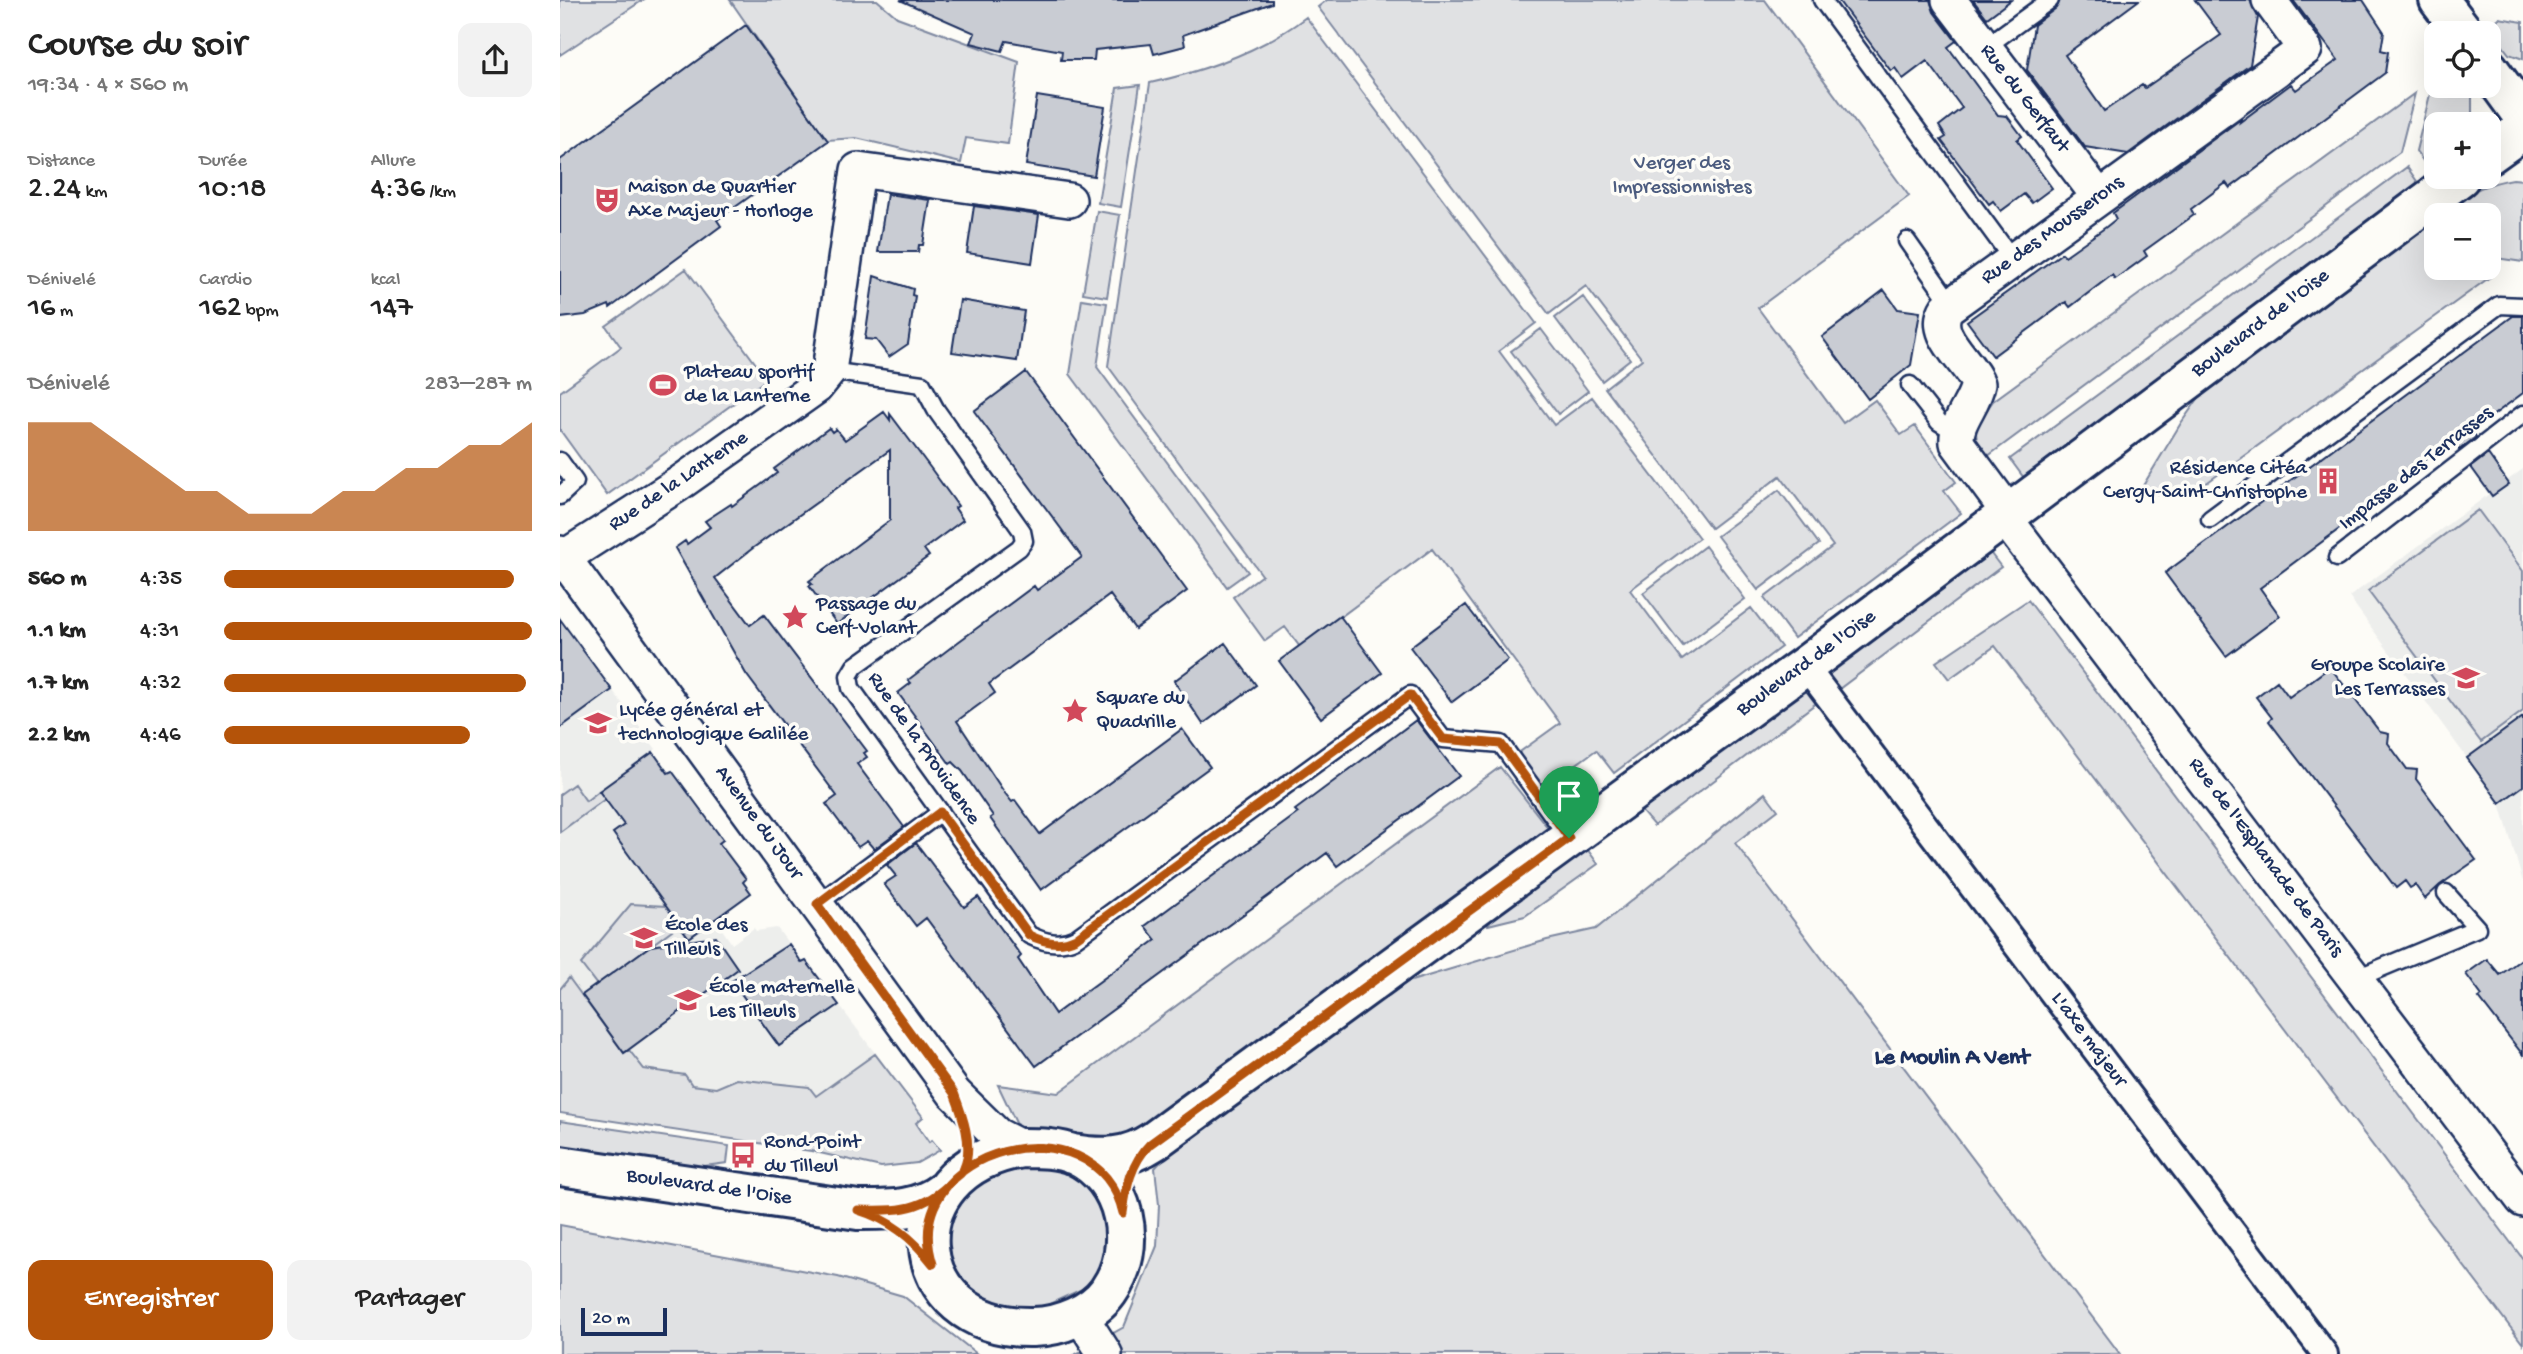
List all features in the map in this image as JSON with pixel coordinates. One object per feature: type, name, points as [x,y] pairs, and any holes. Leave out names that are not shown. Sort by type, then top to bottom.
[{"type":"main road","points":[[2440,0],[2455,21]]},
{"type":"main road","points":[[2501,86],[2523,116]]},
{"type":"main road","points":[[2501,146],[2523,130]]},
{"type":"main road","name":"Boulevard de l'Oise","points":[[1072,1154],[1121,1157],[1150,1144],[1805,666],[2444,189]]},
{"type":"main road","name":"Boulevard de l'Oise","points":[[1123,1213],[1132,1173],[1140,1156],[1150,1144]]},
{"type":"main road","points":[[1022,1148],[1049,1149],[1072,1154],[1096,1169],[1107,1180],[1123,1213],[1124,1246],[1114,1283],[1107,1294],[1080,1314],[1054,1325],[1033,1328],[1002,1325],[970,1312],[949,1296],[933,1264],[929,1227],[933,1209],[954,1180],[996,1152],[1022,1148]]},
{"type":"main road","name":"Boulevard de l'Oise","points":[[560,1166],[858,1210],[917,1206],[954,1180]]},
{"type":"main road","name":"Boulevard de l'Oise","points":[[858,1210],[881,1218],[906,1233],[933,1264]]},
{"type":"street","name":"Rue du Gerfaut","points":[[1949,0],[2099,197]]},
{"type":"street","name":"Rue des Mousserons","points":[[1952,305],[2305,49],[2269,0]]},
{"type":"street","points":[[829,371],[858,170],[1069,200]]},
{"type":"street","points":[[1952,305],[1943,315],[1943,326],[1949,341],[1978,384],[1957,433],[1960,448],[2008,516]]},
{"type":"street","name":"Rue de la Lanterne","points":[[562,556],[698,471],[816,387],[829,371]]},
{"type":"street","name":"Rue de l'Esplanade de Paris","points":[[2008,516],[2523,1200]]},
{"type":"street","name":"Avenue du Jour","points":[[562,556],[954,1093],[997,1135],[1022,1148]]},
{"type":"street","name":"L'axe majeur","points":[[1805,666],[2325,1354]]},
{"type":"street","name":"Avenue du Jour","points":[[954,1093],[965,1122],[967,1153],[954,1180]]},
{"type":"street","points":[[1080,1314],[1105,1354]]},
{"type":"lane","points":[[1822,0],[2013,260]]},
{"type":"lane","points":[[1984,48],[2050,0]]},
{"type":"lane","points":[[1907,241],[1952,305]]},
{"type":"lane","points":[[2210,519],[2499,305],[2523,306]]},
{"type":"lane","name":"Rue de la Providence","points":[[829,371],[922,384],[936,410],[1022,531],[1024,541],[1019,548],[855,666],[849,676],[851,688],[1029,935],[1048,942],[1066,943],[1087,931],[1410,695],[1443,739],[1501,744],[1569,838]]},
{"type":"lane","points":[[1910,385],[1939,422],[1957,433]]},
{"type":"lane","name":"Impasse des Terrasses","points":[[2337,558],[2523,414]]},
{"type":"lane","points":[[560,461],[575,482],[560,496]]},
{"type":"lane","points":[[817,904],[940,812]]},
{"type":"lane","points":[[2357,978],[2477,928],[2446,893]]},
{"type":"shaded area","name":"Groupe Scolaire Les Terrasses","points":[[2523,469],[2523,882],[2500,803],[2349,597]]},
{"type":"shaded area","name":"École des Tilleuls","points":[[560,619],[656,749],[653,752],[668,773],[672,771],[714,829],[746,879],[743,882],[751,893],[715,919],[732,944],[754,928],[756,931],[777,928],[791,947],[788,973],[806,961],[923,1117],[560,1077]]},
{"type":"green space","points":[[560,0],[643,0],[560,55]]},
{"type":"green space","points":[[730,0],[877,0],[897,17],[1019,62],[1008,144],[966,138],[961,163],[856,138],[827,140]]},
{"type":"green space","name":"Verger des Impressionnistes","points":[[1327,0],[1765,0],[1909,196],[1758,308],[1843,423],[1875,400],[1901,435],[1915,426],[1956,482],[1944,491],[1961,513],[1794,638],[1764,598],[1833,546],[1780,476],[1711,528],[1605,388],[1642,359],[1586,286],[1549,314],[1318,7]]},
{"type":"green space","points":[[1306,17],[1536,323],[1499,351],[1554,425],[1592,397],[1699,538],[1630,590],[1682,660],[1751,608],[1781,647],[1614,773],[1596,750],[1543,788],[1517,754],[1560,723],[1432,549],[1300,647],[1285,627],[1265,641],[1233,597],[1262,575],[1108,366],[1150,83],[1231,59],[1270,40]]},
{"type":"green space","points":[[2499,18],[2523,22],[2523,59],[2509,54],[2501,44],[2501,21],[2496,21]]},
{"type":"green space","points":[[1140,85],[1121,207],[1098,203],[1117,88]]},
{"type":"green space","points":[[2415,93],[2400,152],[1984,459],[1977,441],[1976,428],[1993,401]]},
{"type":"green space","points":[[2429,98],[2472,98],[2472,112],[2426,112]]},
{"type":"green space","points":[[2424,119],[2424,162],[2416,151]]},
{"type":"green space","points":[[2407,167],[2421,187],[2024,478],[2010,459]]},
{"type":"green space","points":[[2523,180],[2523,262],[2501,259],[2501,203],[2452,203],[2479,189],[2501,189],[2501,182]]},
{"type":"green space","points":[[1097,211],[1120,215],[1107,297],[1083,293]]},
{"type":"green space","points":[[2424,223],[2424,280],[2486,280],[2201,487],[2189,493],[2138,494],[2205,389]]},
{"type":"green space","name":"Plateau sportif de la Lanterne","points":[[686,269],[767,379],[607,495],[560,430],[560,392],[621,347],[606,326]]},
{"type":"green space","points":[[1583,297],[1630,359],[1602,381],[1555,318]]},
{"type":"green space","points":[[1082,299],[1107,303],[1097,367],[1248,572],[1227,587],[1070,374]]},
{"type":"green space","points":[[1541,329],[1588,391],[1558,414],[1511,351]]},
{"type":"green space","points":[[1779,490],[1819,544],[1758,590],[1717,536]]},
{"type":"green space","name":"Groupe Scolaire Les Terrasses","points":[[2478,510],[2523,571],[2523,711],[2481,742],[2368,591]]},
{"type":"green space","points":[[1705,546],[1745,599],[1683,646],[1643,593]]},
{"type":"green space","points":[[1985,546],[2001,567],[1835,692],[1818,669]]},
{"type":"green space","points":[[2028,600],[2523,1259],[2523,1344],[1995,646],[1949,679],[1936,662]]},
{"type":"green space","points":[[1804,681],[1819,701],[1654,826],[1636,805]]},
{"type":"green space","points":[[1500,767],[1548,828],[1131,1135],[1114,1144],[1018,1127],[998,1085],[1058,1093]]},
{"type":"green space","points":[[574,784],[586,801],[599,791],[605,799],[560,832],[560,794]]},
{"type":"green space","points":[[1765,793],[1778,810],[1735,843],[2120,1354],[1076,1354],[1124,1327],[1157,1246],[1159,1205],[1155,1168],[1183,1138],[1408,982],[1547,940],[1596,929]]},
{"type":"green space","points":[[1582,842],[1598,864],[1525,916],[1488,925],[1483,917]]},
{"type":"green space","points":[[631,904],[684,907],[691,916],[597,985],[581,964]]},
{"type":"green space","points":[[569,978],[624,1053],[629,1050],[644,1069],[685,1075],[692,1085],[716,1088],[737,1079],[809,1087],[816,1096],[875,1054],[923,1117],[916,1123],[929,1142],[932,1140],[940,1150],[917,1163],[881,1167],[811,1151],[560,1113],[560,989]]},
{"type":"green space","points":[[560,1121],[729,1146],[727,1163],[682,1169],[560,1151]]},
{"type":"green space","points":[[1024,1166],[1057,1171],[1084,1183],[1103,1205],[1108,1220],[1109,1239],[1105,1256],[1091,1285],[1045,1306],[1009,1307],[980,1296],[956,1277],[947,1244],[951,1212],[970,1190],[991,1174]]},
{"type":"green space","points":[[560,1225],[838,1277],[903,1296],[977,1354],[560,1354]]},
{"type":"building","points":[[900,0],[1272,0],[1272,3],[1183,35],[1185,46],[1154,54],[1151,44],[1095,50],[1094,60],[1061,60],[1062,51],[1006,41],[1002,51],[971,43],[975,33]]},
{"type":"building","points":[[1838,0],[1930,0],[1934,12],[1956,41],[1948,47],[1998,115],[2007,116],[2022,136],[2017,140],[2052,188],[2032,203],[2024,194],[2001,211],[1993,201],[1989,204],[1941,140],[1946,137],[1939,126],[1962,108],[1934,70],[1927,61],[1903,79],[1895,68],[1891,71]]},
{"type":"building","points":[[1973,0],[2011,0],[1987,18]]},
{"type":"building","points":[[2060,0],[2139,0],[2065,55],[2104,111],[2142,85],[2145,88],[2221,35],[2195,0],[2250,0],[2258,17],[2250,65],[2128,154],[2085,147],[2027,70],[2034,25],[2056,8]]},
{"type":"building","points":[[2293,0],[2363,0],[2384,32],[2381,50],[2388,52],[2385,73],[2230,188],[2226,183],[2191,209],[2194,215],[2144,251],[2147,256],[2115,279],[2112,275],[2070,307],[2066,302],[1993,356],[1967,321],[2062,253],[2065,256],[2106,227],[2116,219],[2113,213],[2241,119],[2240,122],[2291,84],[2296,90],[2338,60]]},
{"type":"building","points":[[746,25],[828,141],[717,220],[721,226],[610,308],[609,305],[585,315],[560,318],[560,160]]},
{"type":"building","points":[[1037,96],[1105,107],[1094,176],[1026,165]]},
{"type":"building","points":[[887,194],[930,200],[923,245],[919,245],[918,252],[878,252]]},
{"type":"building","points":[[974,206],[1039,215],[1032,263],[967,253]]},
{"type":"building","points":[[874,276],[913,289],[912,295],[915,296],[908,344],[889,357],[876,340],[865,339]]},
{"type":"building","points":[[1884,290],[1898,309],[1920,312],[1911,365],[1868,399],[1822,337]]},
{"type":"building","points":[[960,300],[1024,311],[1017,361],[952,352]]},
{"type":"building","name":"Résidence Citéa Cergy-Saint-Christophe","points":[[2513,316],[2523,316],[2523,393],[2472,431],[2476,437],[2459,450],[2449,442],[2413,469],[2416,472],[2260,588],[2280,616],[2226,656],[2165,573]]},
{"type":"building","points":[[1026,372],[1187,591],[1135,629],[1110,595],[989,684],[995,693],[957,721],[1004,792],[1012,802],[1015,800],[1040,834],[1182,729],[1210,767],[1041,890],[990,818],[993,816],[962,771],[953,762],[950,764],[898,693],[911,683],[908,680],[958,642],[1034,586],[1037,590],[1082,557],[974,411]]},
{"type":"building","points":[[884,412],[890,420],[890,414],[932,470],[958,506],[955,508],[963,520],[924,549],[929,556],[837,624],[809,586],[812,584],[809,581],[890,520],[890,450],[715,578],[750,625],[764,615],[867,751],[864,753],[867,757],[857,764],[904,827],[874,849],[867,841],[858,847],[826,804],[837,796],[746,674],[675,548],[685,541],[687,544],[710,527],[705,521],[731,504],[732,506],[777,473],[774,469],[829,428],[832,432],[836,429],[845,440]]},
{"type":"building","points":[[2488,454],[2509,484],[2492,496],[2471,467]]},
{"type":"building","points":[[1466,605],[1508,660],[1452,702],[1410,647]]},
{"type":"building","points":[[1340,616],[1382,673],[1321,718],[1279,661]]},
{"type":"building","points":[[560,619],[612,690],[560,728]]},
{"type":"building","points":[[1225,643],[1256,685],[1203,724],[1174,681]]},
{"type":"building","points":[[2330,667],[2380,732],[2389,734],[2388,743],[2407,769],[2417,770],[2416,779],[2476,860],[2425,899],[2415,885],[2410,888],[2405,881],[2396,888],[2269,721],[2272,718],[2256,697],[2277,681],[2289,697]]},
{"type":"building","points":[[2523,717],[2523,786],[2500,803],[2467,758]]},
{"type":"building","points":[[1416,720],[1459,776],[1337,866],[1327,853],[1036,1066],[926,918],[916,926],[884,884],[896,876],[887,865],[916,843],[964,907],[978,897],[1021,956],[1018,959],[1055,1014],[1156,940],[1145,926],[1298,813],[1295,810]]},
{"type":"building","points":[[653,752],[668,773],[672,771],[723,840],[719,843],[746,879],[743,882],[751,893],[689,938],[613,833],[624,825],[599,791]]},
{"type":"building","points":[[716,937],[738,969],[624,1053],[582,995],[650,946]]},
{"type":"building","points":[[789,944],[802,963],[806,961],[839,1005],[779,1046],[732,981]]},
{"type":"building","points":[[2523,958],[2523,1055],[2479,998],[2482,996],[2466,974],[2487,959],[2500,975]]},
{"type":"place","name":"Maison de Quartier Axe Majeur - Horloge","points":[[607,200]]},
{"type":"place","name":"Plateau sportif de la Lanterne","points":[[663,385]]},
{"type":"place","name":"Résidence Citéa Cergy-Saint-Christophe","points":[[2328,481]]},
{"type":"place","name":"Passage du Cerf-Volant","points":[[795,617]]},
{"type":"place","name":"Groupe Scolaire Les Terrasses","points":[[2466,678]]},
{"type":"place","name":"Square du Quadrille","points":[[1075,711]]},
{"type":"place","name":"Lycée général et technologique Galilée","points":[[598,723]]},
{"type":"place","name":"École des Tilleuls","points":[[644,938]]},
{"type":"place","name":"École maternelle Les Tilleuls","points":[[688,1000]]},
{"type":"place","name":"Rond-Point du Tilleul","points":[[743,1155]]},
{"type":"district","name":"Le Moulin A Vent","points":[[1952,1058]]},
{"type":"route","points":[[1569,838],[1150,1144],[1140,1156],[1132,1173],[1123,1213],[1114,1188],[1083,1159],[1060,1150],[1034,1148],[996,1152],[974,1163],[964,1170],[954,1178],[944,1191],[937,1200],[933,1209],[929,1242],[933,1264],[906,1233],[881,1218],[858,1210],[904,1209],[927,1202],[944,1191],[964,1170],[967,1153],[965,1122],[954,1093],[817,904],[940,812],[1029,935],[1048,942],[1066,943],[1410,695],[1443,739],[1501,744],[1569,838]]}]
